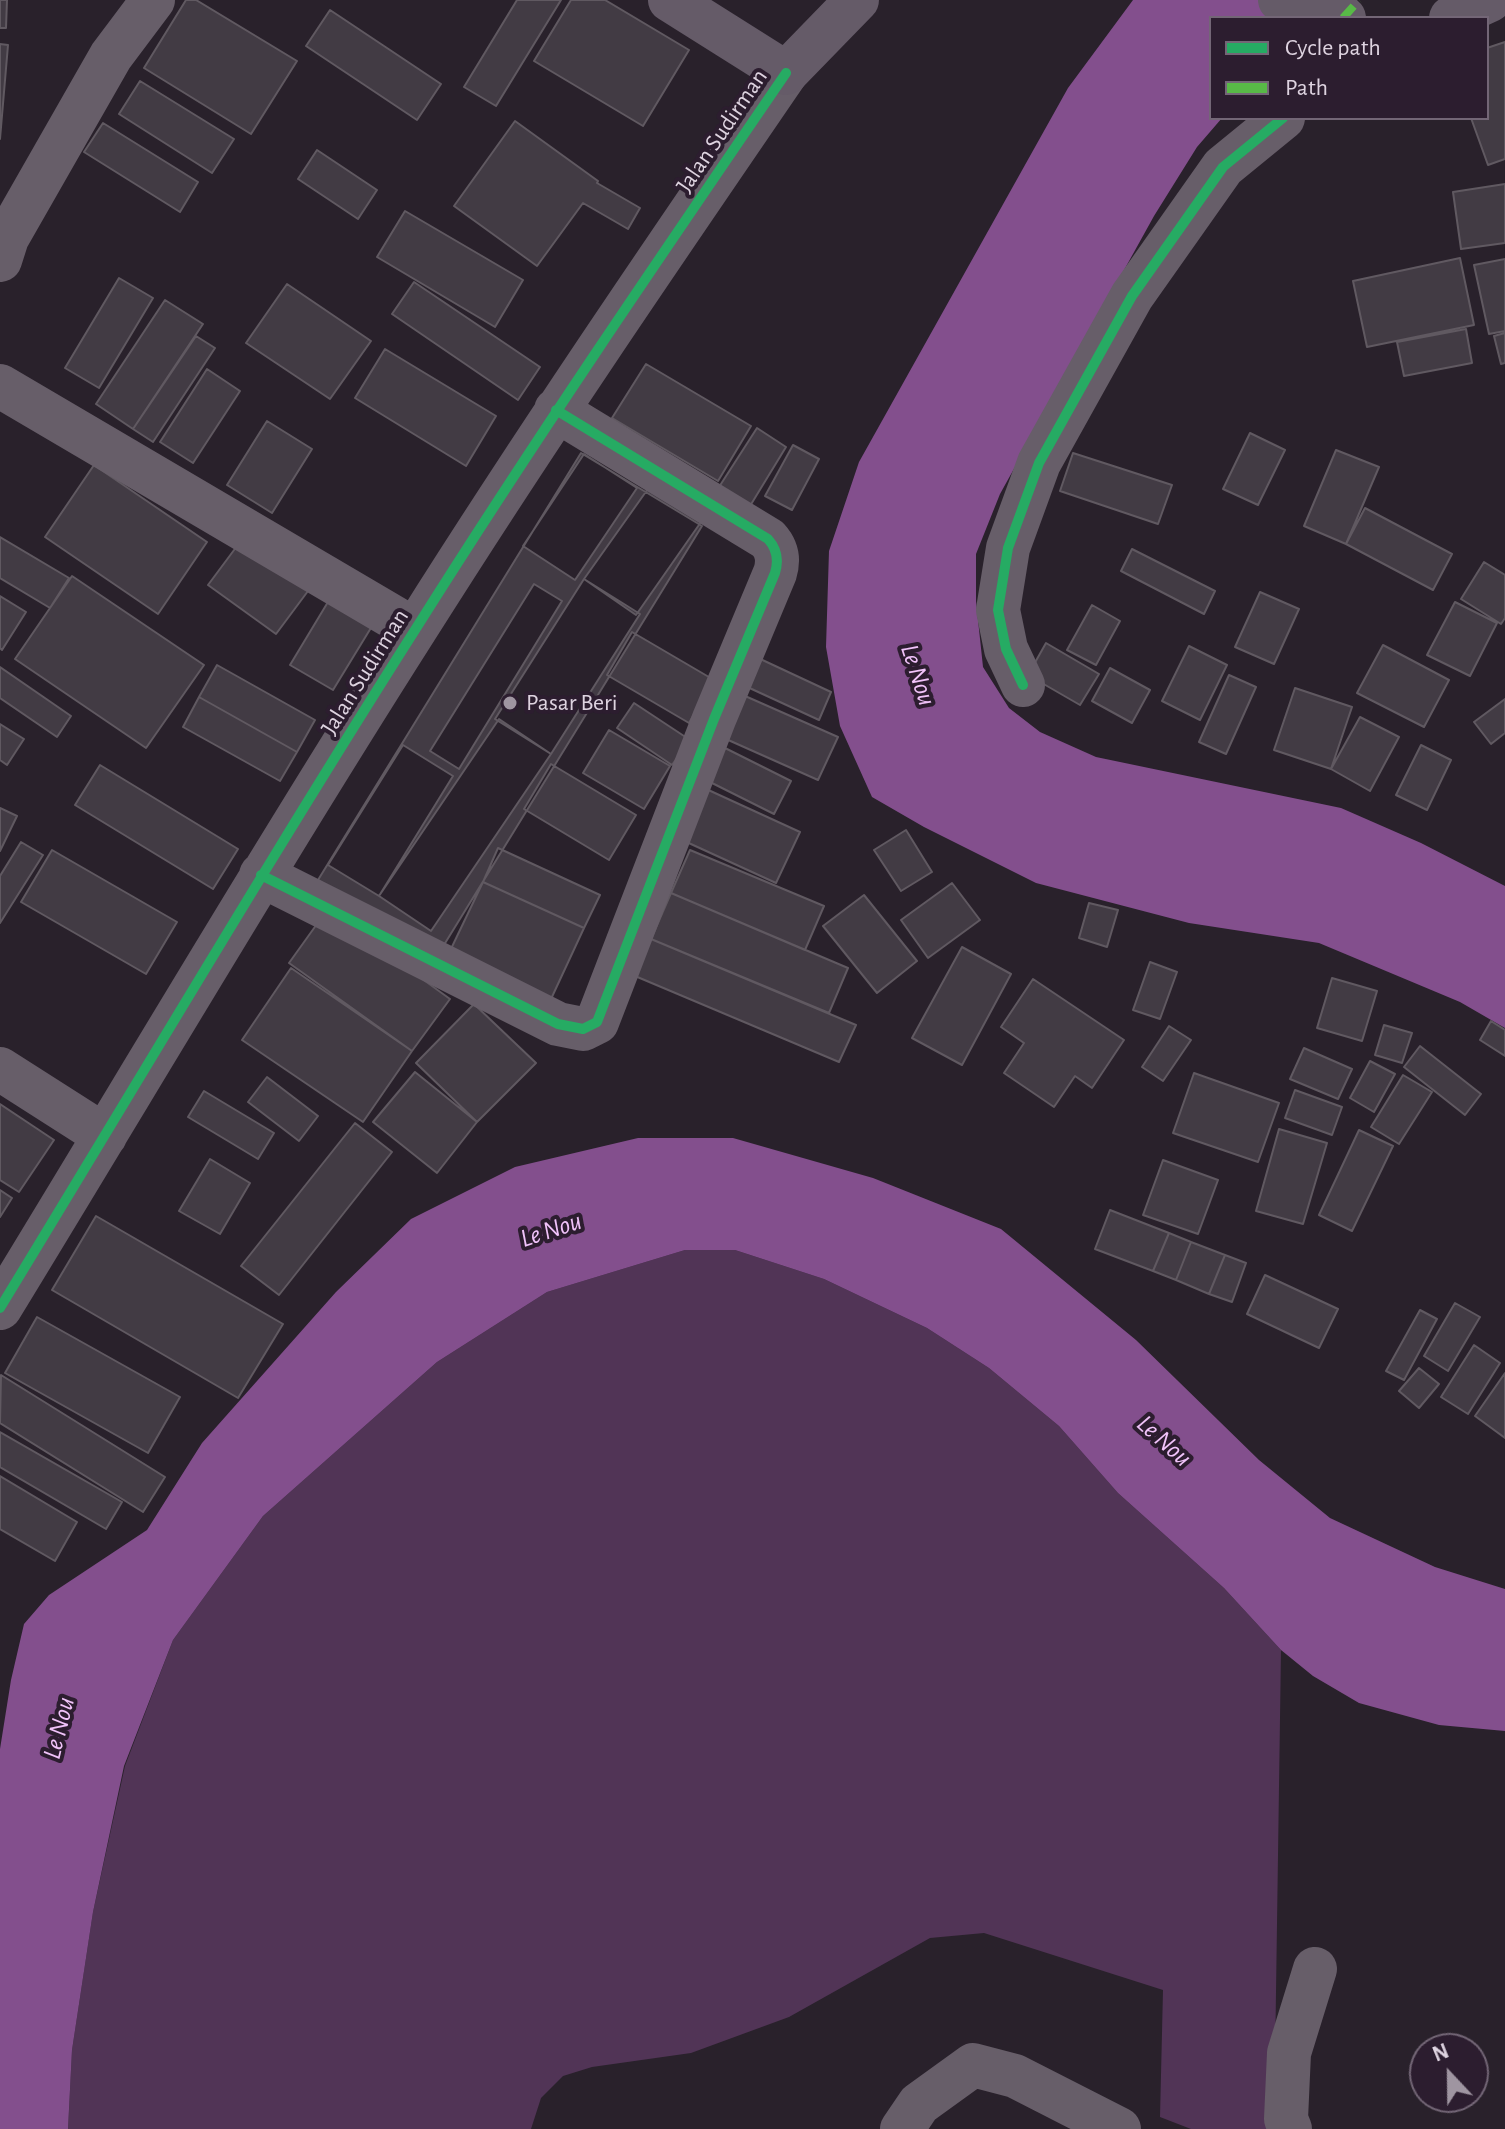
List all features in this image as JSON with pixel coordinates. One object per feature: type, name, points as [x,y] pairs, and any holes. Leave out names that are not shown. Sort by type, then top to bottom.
[{"type":"highway","points":[[670,0],[786,73]]},
{"type":"highway","name":"Jalan Sudirman","points":[[786,73],[857,0]]},
{"type":"highway","points":[[1280,0],[1345,13]]},
{"type":"highway","points":[[1455,16],[1490,0]]},
{"type":"street","points":[[0,260],[7,238],[111,56],[152,1]]},
{"type":"street","name":"Jalan Sudirman","points":[[0,1308],[261,875],[415,630],[556,410],[786,73]]},
{"type":"street","points":[[1023,685],[1006,649],[998,610],[1008,548],[1039,463],[1132,296],[1223,167],[1281,120]]},
{"type":"street","points":[[0,386],[415,630]]},
{"type":"street","points":[[261,875],[558,1024],[583,1029],[597,1022],[714,719],[775,573],[777,557],[774,545],[768,539],[556,410]]},
{"type":"street","points":[[0,1069],[105,1136]]},
{"type":"street","points":[[1290,2129],[1286,2119],[1289,2053],[1315,1969]]},
{"type":"street","points":[[902,2129],[919,2104],[973,2065],[1015,2076],[1119,2129]]},
{"type":"shaded area","points":[[685,1250],[735,1250],[824,1279],[927,1328],[989,1368],[1059,1426],[1118,1493],[1224,1588],[1281,1650],[1274,2129],[1191,2129],[1160,2117],[1163,1990],[984,1933],[930,1938],[789,2017],[691,2053],[592,2067],[563,2076],[541,2098],[531,2129],[68,2129],[72,2050],[93,1912],[125,1766],[173,1640],[263,1516],[437,1362],[547,1292]]},
{"type":"water","name":"Le Nou","points":[[1133,0],[1331,0],[1331,16],[1209,16],[1209,120],[1220,120],[1197,147],[1154,216],[1000,494],[976,554],[976,601],[983,667],[1009,708],[1040,732],[1096,757],[1341,808],[1421,843],[1505,886],[1505,1028],[1460,1002],[1319,943],[1189,923],[1036,883],[924,827],[872,797],[840,726],[826,647],[829,551],[859,462],[1068,88]]},
{"type":"water","name":"Le Nou","points":[[638,1138],[733,1138],[873,1178],[1001,1229],[1136,1340],[1259,1460],[1330,1518],[1435,1567],[1505,1589],[1505,1731],[1439,1725],[1359,1703],[1313,1676],[1281,1650],[1224,1588],[1118,1493],[1059,1426],[989,1368],[927,1328],[824,1279],[735,1250],[685,1250],[547,1292],[437,1362],[263,1516],[173,1640],[124,1766],[93,1912],[72,2050],[68,2129],[0,2129],[0,1749],[24,1624],[49,1595],[147,1530],[202,1443],[336,1292],[411,1219],[515,1167]]},
{"type":"building","points":[[0,0],[7,0],[6,28],[0,28]]},
{"type":"building","points":[[186,0],[196,0],[297,61],[251,134],[144,68]]},
{"type":"building","points":[[517,0],[561,0],[496,106],[464,87]]},
{"type":"building","points":[[571,0],[605,0],[689,50],[643,126],[534,61]]},
{"type":"building","points":[[330,10],[441,84],[417,120],[306,46]]},
{"type":"building","points":[[1505,42],[1505,159],[1488,165],[1472,120],[1489,120],[1489,47]]},
{"type":"building","points":[[0,44],[8,45],[0,139]]},
{"type":"building","points":[[140,81],[234,139],[212,173],[119,114]]},
{"type":"building","points":[[515,121],[597,183],[640,208],[628,229],[583,203],[537,266],[454,206]]},
{"type":"building","points":[[103,123],[198,182],[180,212],[84,152]]},
{"type":"building","points":[[317,150],[377,190],[358,219],[298,179]]},
{"type":"building","points":[[1505,184],[1505,243],[1461,249],[1453,192]]},
{"type":"building","points":[[405,211],[523,280],[495,327],[377,257]]},
{"type":"building","points":[[1460,258],[1474,325],[1367,347],[1353,281]]},
{"type":"building","points":[[1505,259],[1505,331],[1489,334],[1474,265]]},
{"type":"building","points":[[119,278],[153,298],[99,388],[65,368]]},
{"type":"building","points":[[414,282],[540,367],[518,400],[392,314]]},
{"type":"building","points":[[287,284],[371,341],[330,399],[246,343]]},
{"type":"building","points":[[165,300],[203,324],[133,429],[96,404]]},
{"type":"building","points":[[1466,329],[1472,363],[1404,376],[1397,342]]},
{"type":"building","points":[[1505,333],[1505,363],[1501,364],[1494,336]]},
{"type":"building","points":[[196,336],[215,348],[153,442],[133,429]]},
{"type":"building","points":[[385,349],[496,416],[466,466],[355,398]]},
{"type":"building","points":[[646,364],[751,426],[718,481],[612,418]]},
{"type":"building","points":[[207,369],[240,391],[193,463],[160,442]]},
{"type":"building","points":[[267,421],[312,449],[272,513],[227,485]]},
{"type":"building","points":[[757,428],[786,447],[750,506],[719,487]]},
{"type":"building","points":[[1250,433],[1285,450],[1258,505],[1223,489]]},
{"type":"building","points":[[793,445],[819,459],[792,510],[765,496]]},
{"type":"building","points":[[1336,450],[1379,467],[1346,544],[1304,526]]},
{"type":"building","name":"Pasar Beri","points":[[581,453],[702,526],[439,953],[318,880]]},
{"type":"building","points":[[1073,453],[1172,485],[1158,524],[1060,491]]},
{"type":"building","points":[[584,454],[637,488],[575,580],[523,546]]},
{"type":"building","points":[[94,465],[207,542],[158,614],[45,537]]},
{"type":"building","points":[[650,486],[701,522],[636,615],[584,579]]},
{"type":"building","points":[[1365,508],[1452,554],[1433,590],[1346,544]]},
{"type":"building","points":[[0,537],[69,578],[50,608],[0,578]]},
{"type":"building","points":[[243,538],[311,587],[276,634],[208,585]]},
{"type":"building","points":[[1132,549],[1215,591],[1204,614],[1121,571]]},
{"type":"building","points":[[1484,562],[1505,575],[1505,618],[1501,624],[1461,599]]},
{"type":"building","points":[[72,576],[204,665],[146,748],[15,659]]},
{"type":"building","points":[[584,579],[640,614],[551,754],[495,719]]},
{"type":"building","points":[[534,584],[562,601],[459,769],[430,751]]},
{"type":"building","points":[[334,592],[377,618],[333,690],[290,665]]},
{"type":"building","points":[[1260,592],[1299,609],[1274,664],[1235,647]]},
{"type":"building","points":[[0,596],[26,612],[2,650],[0,648]]},
{"type":"building","points":[[1455,602],[1497,623],[1470,676],[1427,655]]},
{"type":"building","points":[[1092,605],[1120,621],[1096,665],[1067,650]]},
{"type":"building","points":[[632,632],[714,680],[689,723],[607,675]]},
{"type":"building","points":[[1046,643],[1099,674],[1080,705],[1028,675]]},
{"type":"building","points":[[1383,645],[1449,680],[1424,727],[1357,693]]},
{"type":"building","points":[[1189,646],[1227,665],[1200,720],[1162,701]]},
{"type":"building","points":[[756,657],[831,692],[819,720],[743,685]]},
{"type":"building","points":[[217,665],[315,720],[297,752],[199,697]]},
{"type":"building","points":[[0,667],[71,716],[57,737],[0,698]]},
{"type":"building","points":[[1110,668],[1150,690],[1132,723],[1092,701]]},
{"type":"building","points":[[1229,675],[1256,687],[1226,754],[1199,742]]},
{"type":"building","points":[[1295,688],[1352,707],[1331,769],[1274,750]]},
{"type":"building","points":[[736,692],[838,737],[818,780],[717,735]]},
{"type":"building","points":[[199,697],[297,752],[280,781],[183,727]]},
{"type":"building","points":[[1505,699],[1505,733],[1491,744],[1474,722]]},
{"type":"building","points":[[634,703],[690,740],[672,765],[617,728]]},
{"type":"building","points":[[1360,717],[1399,737],[1370,791],[1331,769]]},
{"type":"building","points":[[499,719],[551,754],[431,931],[379,896]]},
{"type":"building","points":[[0,724],[24,739],[7,765],[0,760]]},
{"type":"building","points":[[609,730],[670,766],[644,809],[583,773]]},
{"type":"building","points":[[713,742],[791,781],[774,814],[696,775]]},
{"type":"building","points":[[403,745],[453,776],[379,896],[328,865]]},
{"type":"building","points":[[1421,745],[1451,760],[1427,810],[1396,795]]},
{"type":"building","points":[[551,764],[636,815],[609,860],[524,809]]},
{"type":"building","points":[[100,765],[238,849],[213,889],[75,805]]},
{"type":"building","points":[[704,788],[800,832],[776,883],[680,839]]},
{"type":"building","points":[[0,808],[17,816],[0,851]]},
{"type":"building","points":[[906,830],[932,872],[901,891],[874,850]]},
{"type":"building","points":[[21,842],[43,855],[0,923],[0,876]]},
{"type":"building","points":[[498,848],[600,895],[584,928],[483,882]]},
{"type":"building","points":[[52,850],[177,922],[146,974],[21,902]]},
{"type":"building","points":[[690,850],[824,906],[805,950],[671,893]]},
{"type":"building","points":[[483,882],[584,928],[551,999],[449,953]]},
{"type":"building","points":[[952,883],[980,920],[928,958],[901,920]]},
{"type":"building","points":[[671,893],[848,968],[829,1013],[651,939]]},
{"type":"building","points":[[864,895],[917,961],[877,993],[823,926]]},
{"type":"building","points":[[1089,903],[1118,910],[1107,947],[1079,938]]},
{"type":"building","points":[[327,910],[450,999],[412,1051],[289,963]]},
{"type":"building","points":[[651,939],[856,1025],[839,1062],[635,976]]},
{"type":"building","points":[[962,947],[1011,974],[962,1065],[912,1038]]},
{"type":"building","points":[[1150,962],[1177,972],[1160,1019],[1133,1010]]},
{"type":"building","points":[[291,968],[412,1051],[363,1122],[242,1040]]},
{"type":"building","points":[[1332,978],[1377,991],[1362,1041],[1317,1028]]},
{"type":"building","points":[[1033,979],[1124,1040],[1092,1088],[1075,1076],[1054,1107],[1004,1073],[1024,1043],[1001,1027]]},
{"type":"building","points":[[474,1004],[536,1063],[477,1122],[416,1063]]},
{"type":"building","points":[[1491,1021],[1505,1030],[1505,1056],[1480,1040]]},
{"type":"building","points":[[1384,1025],[1412,1033],[1402,1063],[1375,1055]]},
{"type":"building","points":[[1169,1026],[1191,1040],[1163,1081],[1142,1067]]},
{"type":"building","points":[[1420,1046],[1481,1094],[1465,1115],[1404,1067]]},
{"type":"building","points":[[1304,1048],[1352,1069],[1338,1099],[1290,1079]]},
{"type":"building","points":[[1370,1061],[1395,1074],[1374,1112],[1350,1098]]},
{"type":"building","points":[[415,1072],[477,1122],[437,1173],[373,1122]]},
{"type":"building","points":[[1194,1073],[1279,1103],[1258,1162],[1173,1133]]},
{"type":"building","points":[[1403,1075],[1432,1092],[1399,1144],[1371,1127]]},
{"type":"building","points":[[267,1077],[318,1116],[299,1141],[248,1102]]},
{"type":"building","points":[[1295,1090],[1342,1107],[1332,1135],[1285,1118]]},
{"type":"building","points":[[204,1091],[274,1133],[258,1159],[188,1117]]},
{"type":"building","points":[[0,1104],[54,1140],[19,1192],[0,1180]]},
{"type":"building","points":[[355,1123],[392,1152],[279,1295],[241,1266]]},
{"type":"building","points":[[1279,1129],[1327,1143],[1303,1224],[1256,1211]]},
{"type":"building","points":[[1359,1130],[1393,1146],[1352,1231],[1319,1215]]},
{"type":"building","points":[[210,1159],[250,1183],[220,1234],[179,1211]]},
{"type":"building","points":[[1163,1160],[1218,1180],[1198,1234],[1143,1215]]},
{"type":"building","points":[[0,1190],[12,1198],[0,1217]]},
{"type":"building","points":[[1110,1210],[1169,1233],[1153,1271],[1095,1249]]},
{"type":"building","points":[[96,1216],[283,1324],[238,1398],[52,1290]]},
{"type":"building","points":[[1169,1233],[1191,1242],[1176,1280],[1153,1271]]},
{"type":"building","points":[[1191,1242],[1225,1255],[1209,1294],[1176,1280]]},
{"type":"building","points":[[1225,1255],[1246,1263],[1232,1302],[1209,1294]]},
{"type":"building","points":[[1265,1275],[1338,1309],[1319,1348],[1247,1314]]},
{"type":"building","points":[[1455,1303],[1480,1317],[1448,1371],[1424,1356]]},
{"type":"building","points":[[1420,1310],[1437,1319],[1404,1380],[1386,1371]]},
{"type":"building","points":[[37,1317],[180,1397],[148,1453],[5,1373]]},
{"type":"building","points":[[1474,1345],[1500,1363],[1468,1414],[1441,1397]]},
{"type":"building","points":[[1419,1368],[1439,1384],[1419,1408],[1399,1391]]},
{"type":"building","points":[[1505,1373],[1505,1438],[1475,1416]]},
{"type":"building","points":[[1,1375],[165,1477],[143,1512],[0,1423]]},
{"type":"building","points":[[0,1432],[122,1502],[106,1529],[0,1467]]},
{"type":"building","points":[[0,1476],[77,1522],[55,1561],[0,1529]]},
{"type":"marked path","points":[[1345,16],[1359,0]]},
{"type":"cycle path","points":[[0,1308],[310,798],[460,559],[786,73]]},
{"type":"cycle path","points":[[1023,685],[1006,649],[998,610],[1008,548],[1039,463],[1132,296],[1223,167],[1281,120]]},
{"type":"cycle path","points":[[261,875],[558,1024],[583,1029],[597,1022],[714,719],[775,573],[777,559],[768,539],[556,410]]},
{"type":"place","name":"Pasar Beri","points":[[510,703]]}]
